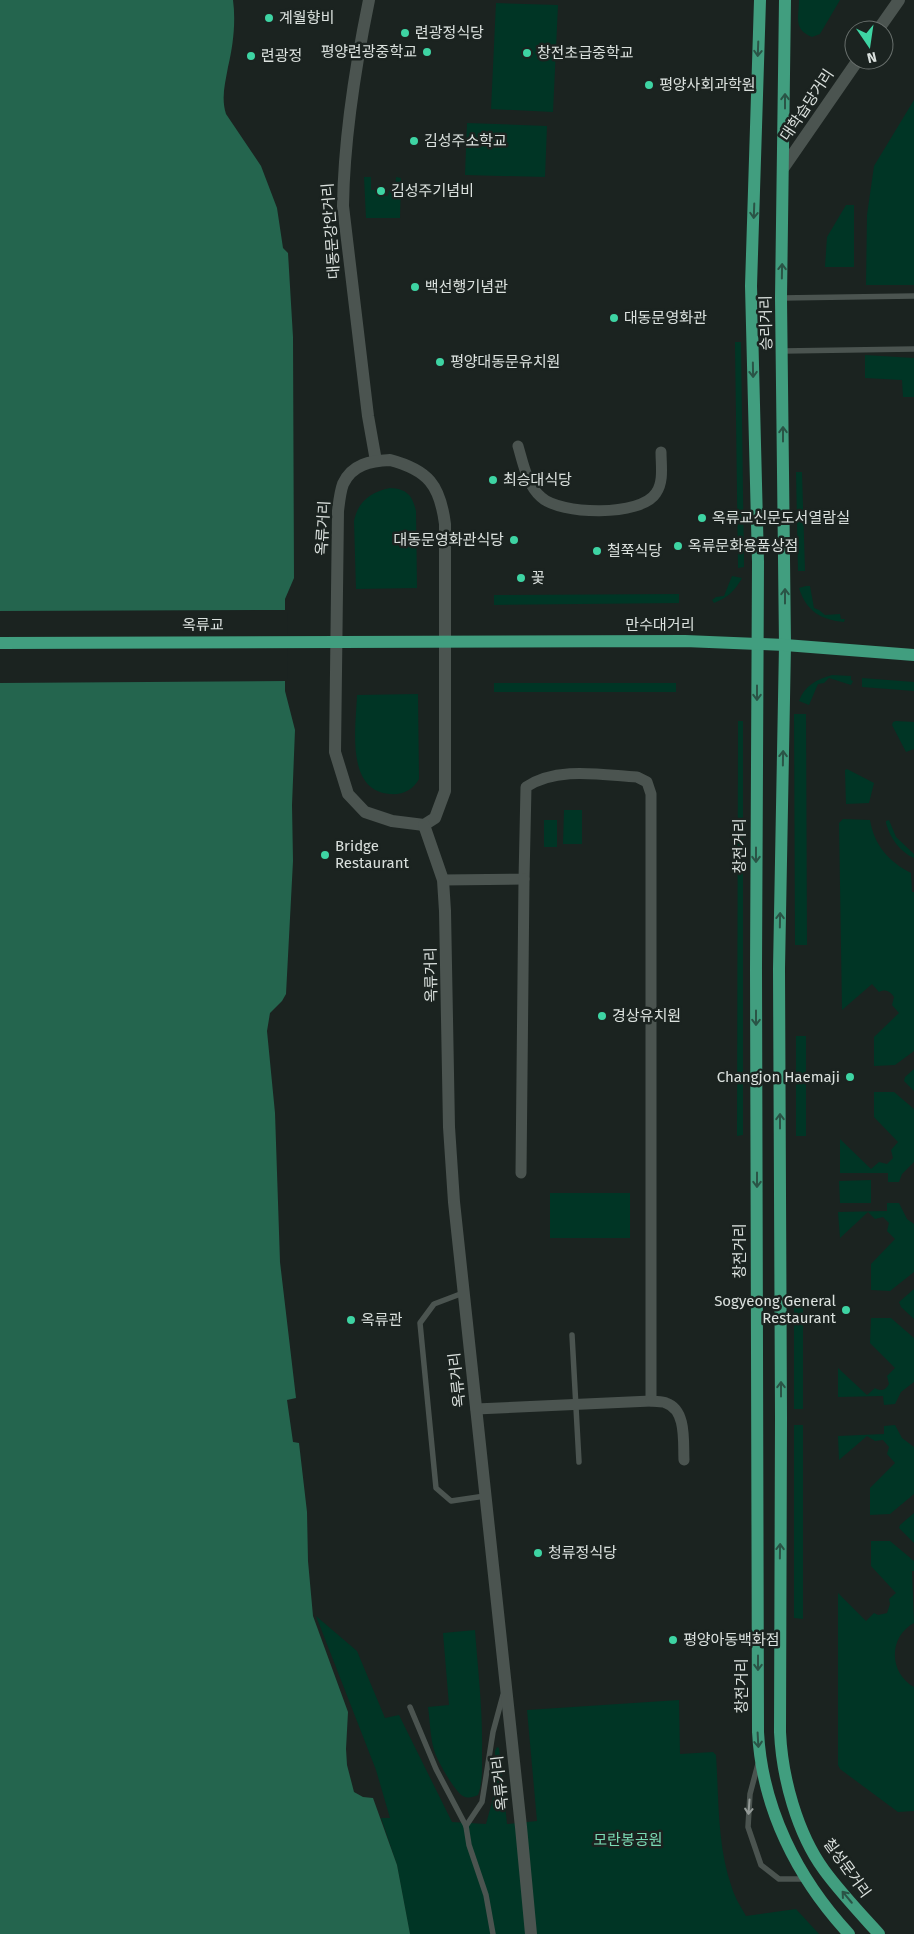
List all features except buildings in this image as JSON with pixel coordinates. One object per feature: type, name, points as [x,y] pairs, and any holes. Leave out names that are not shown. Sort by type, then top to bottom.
[{"type":"main road","name":"승리거리","points":[[757,644],[758,562],[751,286],[760,0]]},
{"type":"main road","name":"승리거리","points":[[785,0],[781,298],[785,645]]},
{"type":"main road","name":"만수대거리","points":[[406,641],[685,641],[785,645],[914,655]]},
{"type":"main road","name":"옥류교","points":[[0,642],[406,641]]},
{"type":"main road","name":"창전거리","points":[[757,644],[756,969],[759,1760],[770,1800],[789,1850],[806,1878]]},
{"type":"main road","name":"칠성문거리","points":[[785,645],[779,969],[781,1417],[779,1609],[781,1758],[791,1796],[806,1839],[823,1869],[879,1934]]},
{"type":"main road","points":[[806,1878],[830,1913],[849,1934]]},
{"type":"street","name":"대동문강안거리","points":[[369,0],[348,116],[342,206],[366,406],[376,461]]},
{"type":"street","points":[[885,20],[899,0]]},
{"type":"street","name":"대학습당거리","points":[[784,167],[851,70]]},
{"type":"street","points":[[518,446],[527,477],[540,497],[552,505],[587,510],[632,507],[644,503],[656,494],[661,481],[661,452]]},
{"type":"street","points":[[376,461],[390,460],[406,464],[428,477],[439,492],[443,505],[445,524],[445,791],[434,818],[424,825]]},
{"type":"street","name":"옥류거리","points":[[376,461],[364,463],[343,484],[338,511],[335,752],[348,794],[365,812],[392,822],[424,825],[443,880],[446,911],[450,1127],[454,1202],[530,1934]]},
{"type":"street","points":[[521,1173],[526,787],[537,780],[564,774],[637,777],[647,782],[651,794],[650,1402]]},
{"type":"street","points":[[443,880],[524,879]]},
{"type":"street","points":[[476,1409],[650,1402],[667,1403],[676,1410],[682,1424],[684,1460]]},
{"type":"lane","points":[[781,298],[914,296]]},
{"type":"lane","points":[[783,351],[914,349]]},
{"type":"lane","points":[[463,1293],[434,1304],[420,1322],[436,1488],[452,1501],[485,1496]]},
{"type":"lane","points":[[572,1335],[579,1462]]},
{"type":"lane","points":[[466,1826],[482,1802],[493,1732],[505,1687]]},
{"type":"lane","points":[[410,1706],[436,1769],[466,1826],[469,1845],[486,1895],[493,1934]]},
{"type":"lane","points":[[759,1760],[750,1794],[748,1827],[761,1865],[779,1879],[806,1878]]},
{"type":"green space","points":[[799,0],[840,0],[820,34],[812,37],[802,30],[798,22]]},
{"type":"green space","points":[[496,3],[558,5],[553,112],[491,109]]},
{"type":"green space","points":[[914,100],[914,285],[866,285],[867,215],[874,166]]},
{"type":"green space","points":[[467,123],[547,126],[545,177],[465,175]]},
{"type":"green space","points":[[364,177],[371,177],[371,190],[378,190],[379,196],[388,196],[389,190],[395,190],[396,177],[401,178],[400,218],[366,218]]},
{"type":"green space","points":[[846,205],[854,205],[854,267],[825,267],[827,237]]},
{"type":"green space","points":[[735,342],[741,342],[744,567],[738,568]]},
{"type":"green space","points":[[865,355],[914,358],[914,397],[903,397],[902,380],[865,378]]},
{"type":"green space","points":[[796,472],[802,472],[805,571],[798,571]]},
{"type":"green space","points":[[390,488],[405,491],[413,501],[416,511],[417,588],[356,589],[354,521],[356,514],[366,498]]},
{"type":"green space","points":[[732,576],[742,578],[737,587],[714,603],[712,600],[716,597],[724,596]]},
{"type":"green space","points":[[810,586],[814,608],[825,615],[840,614],[841,619],[845,619],[844,622],[828,619],[810,608],[799,588]]},
{"type":"green space","points":[[679,594],[679,603],[494,605],[494,595]]},
{"type":"green space","points":[[832,675],[851,676],[853,681],[851,685],[829,678],[824,683],[818,684],[809,705],[799,701],[808,687]]},
{"type":"green space","points":[[862,678],[914,682],[914,691],[862,687]]},
{"type":"green space","points":[[494,683],[676,683],[676,692],[494,692]]},
{"type":"green space","points":[[418,694],[419,779],[411,789],[403,793],[390,794],[376,790],[366,782],[356,755],[355,723],[357,695]]},
{"type":"green space","points":[[794,714],[806,714],[807,945],[795,945]]},
{"type":"green space","points":[[738,721],[743,721],[743,1135],[737,1136]]},
{"type":"green space","points":[[896,721],[914,722],[914,749],[906,752],[892,725]]},
{"type":"green space","points":[[847,769],[874,783],[869,803],[846,804],[845,770]]},
{"type":"green space","points":[[564,810],[582,810],[582,844],[563,844]]},
{"type":"green space","points":[[843,819],[870,820],[875,837],[884,852],[896,864],[911,873],[912,892],[914,892],[914,1051],[895,1065],[874,1066],[874,1037],[899,1013],[892,1005],[894,997],[891,993],[888,991],[879,992],[872,984],[842,1010],[839,823]]},
{"type":"green space","points":[[544,820],[557,820],[557,847],[544,847]]},
{"type":"green space","points":[[889,820],[896,837],[914,854],[914,858],[904,852],[893,839],[886,823]]},
{"type":"green space","points":[[796,1036],[806,1036],[806,1136],[796,1136]]},
{"type":"green space","points":[[914,1069],[914,1091],[904,1081],[905,1077]]},
{"type":"green space","points":[[874,1092],[894,1092],[914,1109],[914,1162],[902,1174],[899,1182],[888,1182],[888,1173],[840,1173],[840,1139],[871,1169],[879,1162],[887,1164],[893,1158],[891,1150],[898,1142],[874,1117]]},
{"type":"green space","points":[[871,1180],[871,1203],[840,1203],[839,1181]]},
{"type":"green space","points":[[550,1193],[630,1193],[630,1238],[550,1238]]},
{"type":"green space","points":[[887,1203],[899,1203],[907,1219],[914,1224],[914,1272],[890,1291],[871,1290],[871,1264],[895,1239],[887,1231],[889,1223],[883,1217],[875,1219],[868,1212],[840,1238],[838,1212],[887,1211]]},
{"type":"green space","points":[[914,1289],[914,1319],[901,1307],[899,1302]]},
{"type":"green space","points":[[794,1306],[803,1306],[803,1409],[794,1409]]},
{"type":"green space","points":[[871,1318],[891,1318],[914,1338],[914,1382],[901,1392],[895,1404],[884,1405],[883,1396],[838,1397],[838,1368],[867,1395],[875,1388],[883,1390],[889,1384],[887,1376],[895,1368],[870,1343]]},
{"type":"green space","points":[[794,1425],[803,1425],[803,1619],[794,1618]]},
{"type":"green space","points":[[895,1425],[902,1438],[914,1447],[914,1494],[890,1514],[870,1515],[870,1488],[895,1463],[887,1454],[889,1447],[883,1440],[875,1441],[867,1436],[839,1460],[838,1436],[884,1434],[884,1426]]},
{"type":"green space","points":[[914,1513],[914,1543],[899,1528]]},
{"type":"green space","points":[[871,1541],[890,1541],[914,1561],[914,1571],[912,1571],[914,1623],[900,1637],[895,1655],[900,1673],[914,1687],[914,1811],[898,1812],[840,1769],[838,1765],[838,1593],[866,1621],[874,1613],[878,1615],[887,1613],[890,1604],[889,1599],[896,1593],[871,1566]]},
{"type":"green space","name":"모란봉공원","points":[[316,1616],[357,1651],[385,1718],[399,1715],[452,1822],[486,1824],[495,1791],[495,1751],[497,1747],[499,1748],[507,1824],[537,1821],[527,1710],[679,1700],[680,1754],[713,1752],[716,1755],[721,1839],[724,1856],[733,1892],[746,1916],[796,1909],[819,1934],[410,1934],[397,1865],[381,1818],[390,1818],[376,1770]]},
{"type":"green space","points":[[475,1630],[482,1722],[482,1774],[478,1795],[469,1798],[463,1796],[455,1788],[436,1755],[428,1707],[449,1705],[443,1633]]},
{"type":"shaded area","points":[[0,0],[233,0],[234,34],[224,91],[226,114],[261,166],[277,208],[283,248],[288,253],[293,337],[294,578],[285,599],[285,691],[295,730],[292,805],[293,861],[286,994],[270,1013],[267,1031],[275,1113],[280,1262],[296,1398],[287,1400],[293,1442],[299,1443],[307,1512],[308,1561],[313,1616],[348,1712],[347,1765],[354,1792],[363,1797],[373,1798],[397,1865],[410,1934],[0,1934]]},
{"type":"pier","points":[[288,610],[287,681],[0,683],[0,611]]},
{"type":"place","name":"계월향비","points":[[269,18]]},
{"type":"place","name":"련광정식당","points":[[405,33]]},
{"type":"place","name":"평양련광중학교","points":[[427,52]]},
{"type":"place","name":"창전초급중학교","points":[[527,53]]},
{"type":"place","name":"련광정","points":[[251,56]]},
{"type":"place","name":"평양사회과학원","points":[[649,85]]},
{"type":"place","name":"김성주소학교","points":[[414,141]]},
{"type":"place","name":"김성주기념비","points":[[381,191]]},
{"type":"place","name":"백선행기념관","points":[[415,287]]},
{"type":"place","name":"대동문영화관","points":[[614,318]]},
{"type":"place","name":"평양대동문유치원","points":[[440,362]]},
{"type":"place","name":"최승대식당","points":[[493,480]]},
{"type":"place","name":"옥류교신문도서열람실","points":[[702,518]]},
{"type":"place","name":"대동문영화관식당","points":[[514,540]]},
{"type":"place","name":"옥류문화용품상점","points":[[678,546]]},
{"type":"place","name":"철쭉식당","points":[[597,551]]},
{"type":"place","name":"꽃","points":[[521,578]]},
{"type":"place","name":"Bridge Restaurant","points":[[325,855]]},
{"type":"place","name":"경상유치원","points":[[602,1016]]},
{"type":"place","name":"Changjon Haemaji","points":[[850,1077]]},
{"type":"place","name":"Sogyeong General Restaurant","points":[[846,1310]]},
{"type":"place","name":"옥류관","points":[[351,1320]]},
{"type":"place","name":"청류정식당","points":[[538,1553]]},
{"type":"place","name":"평양아동백화점","points":[[673,1640]]}]
